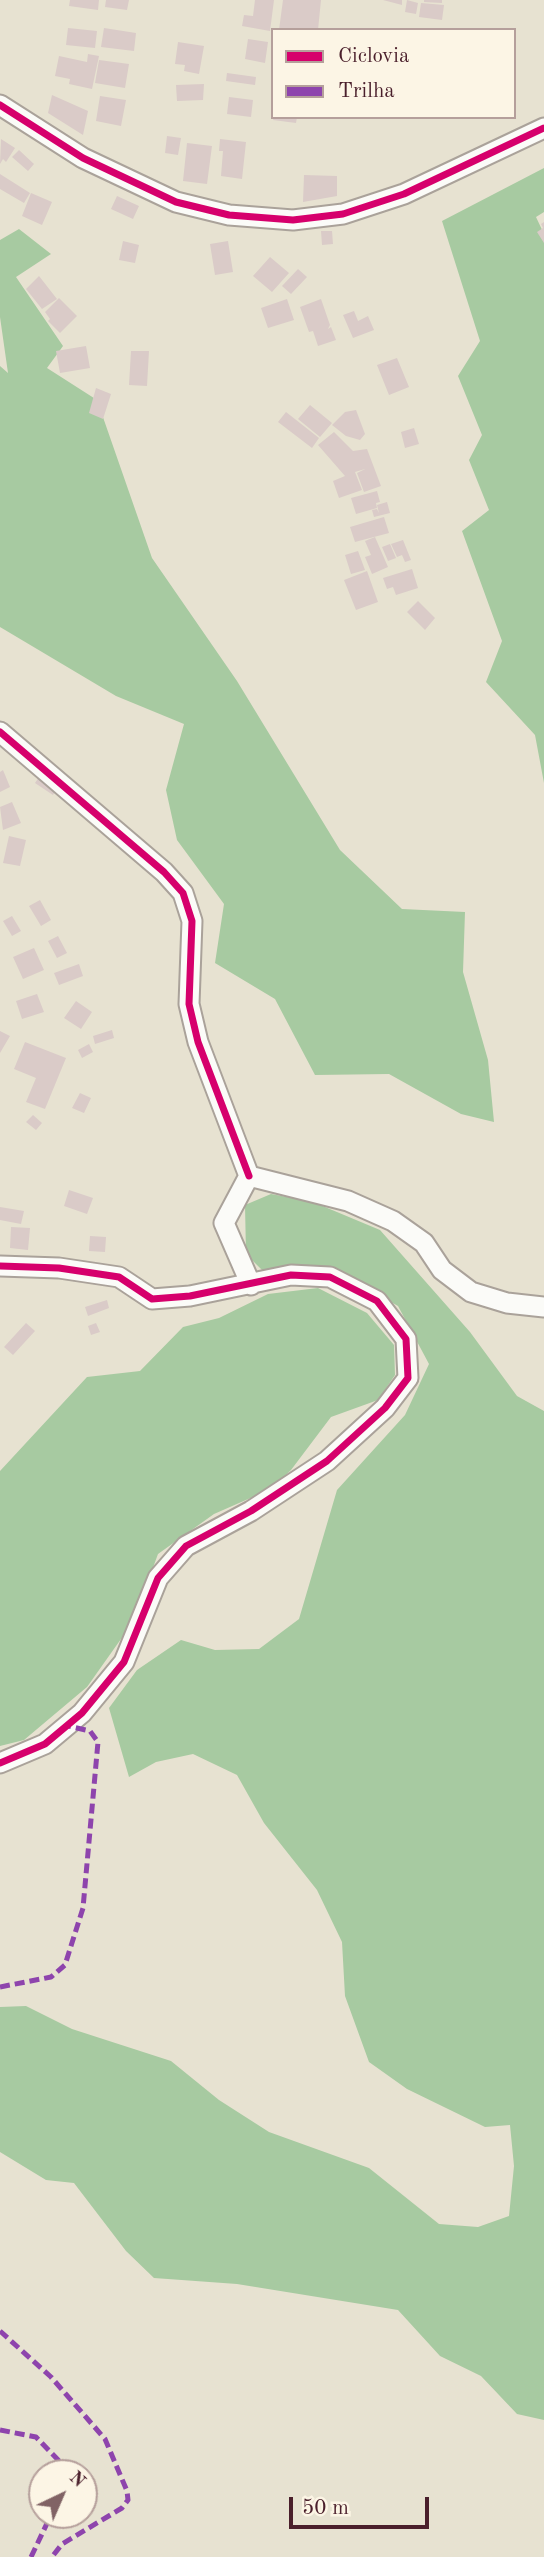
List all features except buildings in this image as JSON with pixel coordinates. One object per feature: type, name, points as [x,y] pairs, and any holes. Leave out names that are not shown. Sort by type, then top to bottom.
[{"type":"street","points":[[0,104],[83,158],[176,202],[229,215],[280,219],[343,214],[404,194],[544,128]]},
{"type":"street","points":[[0,732],[164,872],[183,894],[192,921],[190,1004],[198,1042],[249,1177],[224,1223],[251,1285]]},
{"type":"street","points":[[249,1177],[348,1201],[393,1221],[424,1243],[442,1270],[471,1292],[508,1303],[544,1307]]},
{"type":"street","points":[[0,1266],[60,1268],[119,1277],[152,1299],[251,1285],[291,1275],[330,1276],[377,1301],[406,1339],[408,1378],[385,1408],[327,1461],[251,1511],[186,1546],[158,1578],[124,1662],[82,1713],[45,1744],[0,1763]]},
{"type":"green space","points":[[544,168],[544,212],[536,217],[544,234],[544,783],[535,735],[486,682],[502,641],[462,531],[489,510],[469,460],[482,435],[458,376],[480,341],[442,221]]},
{"type":"green space","points":[[19,229],[51,254],[16,277],[63,346],[47,368],[97,400],[152,558],[237,681],[340,850],[402,909],[465,912],[463,972],[488,1060],[494,1122],[461,1114],[389,1074],[315,1075],[275,999],[215,963],[224,904],[177,840],[166,790],[184,724],[116,696],[0,627],[0,366],[8,373],[0,317],[0,240]]},
{"type":"green space","points":[[271,1194],[313,1202],[380,1230],[470,1332],[517,1396],[544,1411],[544,2420],[517,2414],[481,2376],[440,2356],[398,2310],[237,2284],[154,2278],[126,2251],[74,2183],[46,2180],[0,2152],[0,2007],[26,2006],[72,2029],[171,2061],[219,2100],[269,2132],[369,2168],[439,2224],[478,2227],[509,2216],[514,2166],[510,2125],[485,2127],[407,2089],[369,2062],[345,1996],[342,1942],[317,1890],[264,1823],[237,1775],[193,1754],[156,1762],[129,1777],[109,1708],[137,1670],[181,1640],[215,1650],[259,1649],[299,1619],[337,1490],[405,1415],[429,1364],[398,1306],[333,1269],[263,1271],[246,1254],[245,1205]]},
{"type":"green space","points":[[318,1288],[367,1313],[394,1345],[395,1375],[378,1400],[331,1417],[291,1470],[271,1489],[214,1514],[158,1554],[133,1622],[87,1687],[24,1740],[0,1746],[0,1471],[87,1377],[140,1371],[183,1327],[219,1318],[268,1294]]},
{"type":"marked path","points":[[0,1987],[51,1977],[65,1965],[83,1908],[98,1742],[90,1731],[68,1726]]},
{"type":"marked path","points":[[0,2331],[51,2377],[105,2439],[127,2491],[128,2500],[122,2508],[62,2544],[52,2557]]},
{"type":"marked path","points":[[0,2430],[36,2437],[57,2459]]},
{"type":"marked path","points":[[31,2557],[44,2529]]},
{"type":"cycle path","points":[[0,105],[83,158],[176,202],[229,215],[293,220],[343,214],[404,194],[544,128]]},
{"type":"cycle path","points":[[0,732],[164,872],[183,893],[192,921],[189,1004],[198,1042],[249,1176]]},
{"type":"cycle path","points":[[0,1266],[59,1268],[119,1277],[152,1299],[190,1296],[291,1275],[330,1277],[377,1301],[406,1339],[408,1378],[385,1408],[327,1461],[251,1511],[186,1546],[158,1578],[124,1662],[82,1713],[45,1744],[0,1763]]}]
